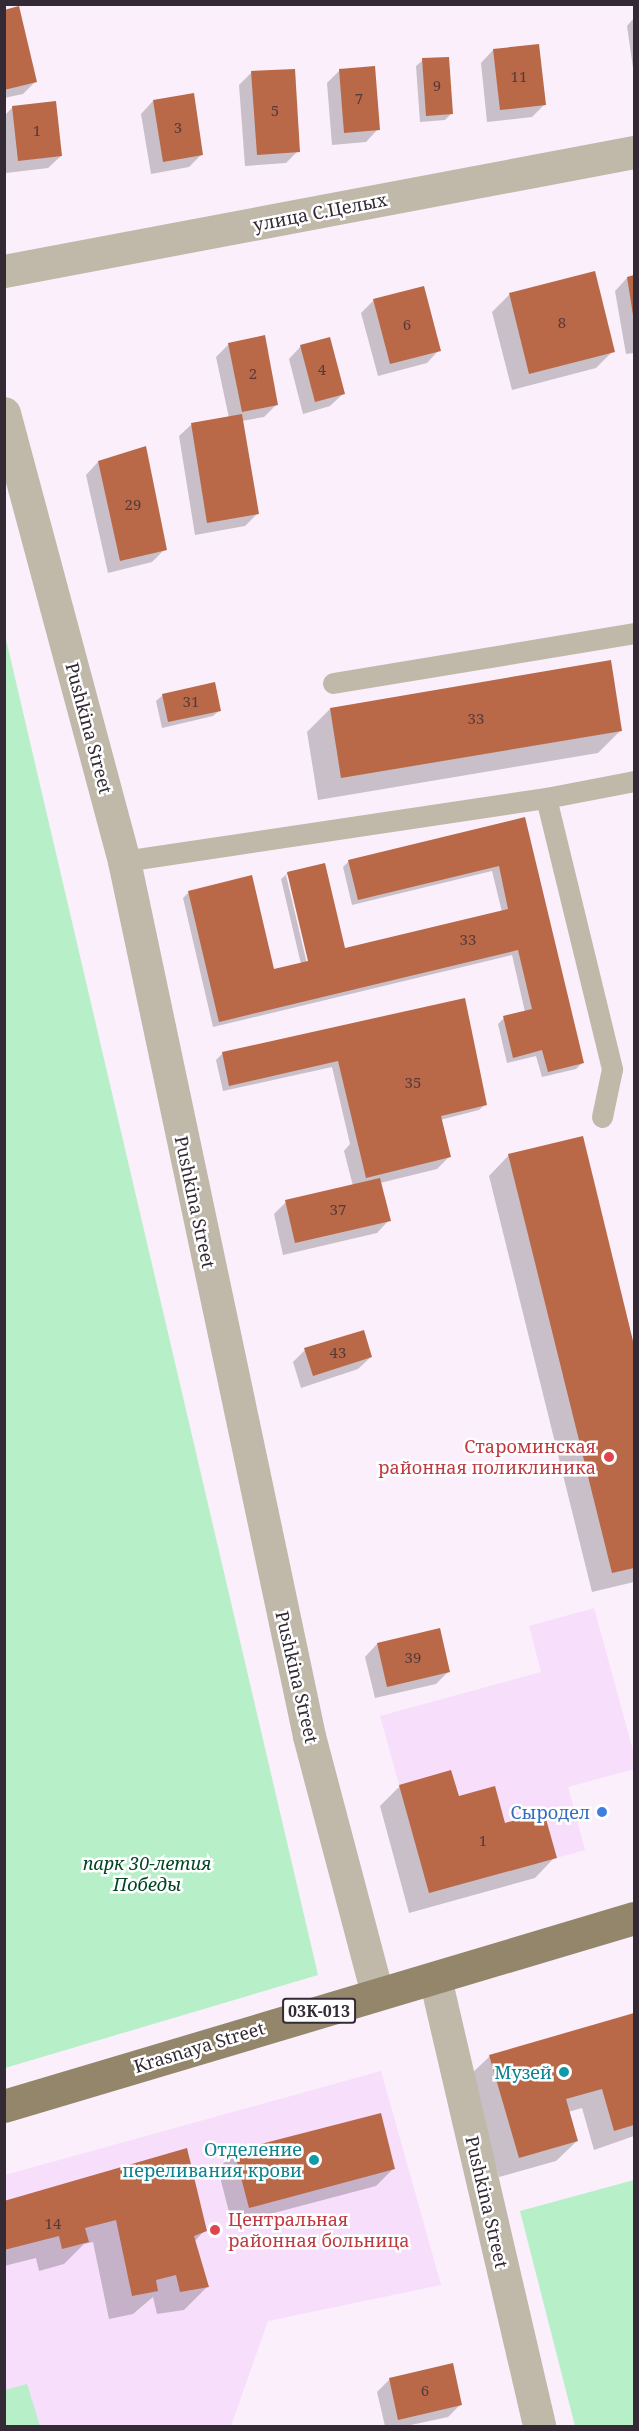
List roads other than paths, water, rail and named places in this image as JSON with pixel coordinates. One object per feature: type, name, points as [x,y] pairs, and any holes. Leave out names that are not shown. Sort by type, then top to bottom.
[{"type":"main road","name":"Krasnaya Street","points":[[4,2106],[634,1918]]},
{"type":"street","name":"улица С.Целых","points":[[4,271],[634,152]]},
{"type":"street","name":"Pushkina Street","points":[[4,413],[124,861],[309,1736],[377,1994]]},
{"type":"street","name":"Pushkina Street","points":[[435,1978],[539,2427]]},
{"type":"lane","points":[[333,683],[634,633]]},
{"type":"lane","points":[[124,861],[546,798],[634,781]]},
{"type":"lane","points":[[546,798],[612,1069],[602,1117]]},
{"type":"place","name":"Староминская районная поликлиника","points":[[609,1457]]},
{"type":"place","name":"Сыродел","points":[[602,1812]]},
{"type":"place","name":"Музей","points":[[564,2072]]},
{"type":"place","name":"Отделение переливания крови","points":[[314,2160]]},
{"type":"place","name":"Центральная районная больница","points":[[215,2230]]},
{"type":"park label","name":"парк 30-летия Победы","points":[[147,1874]]}]
